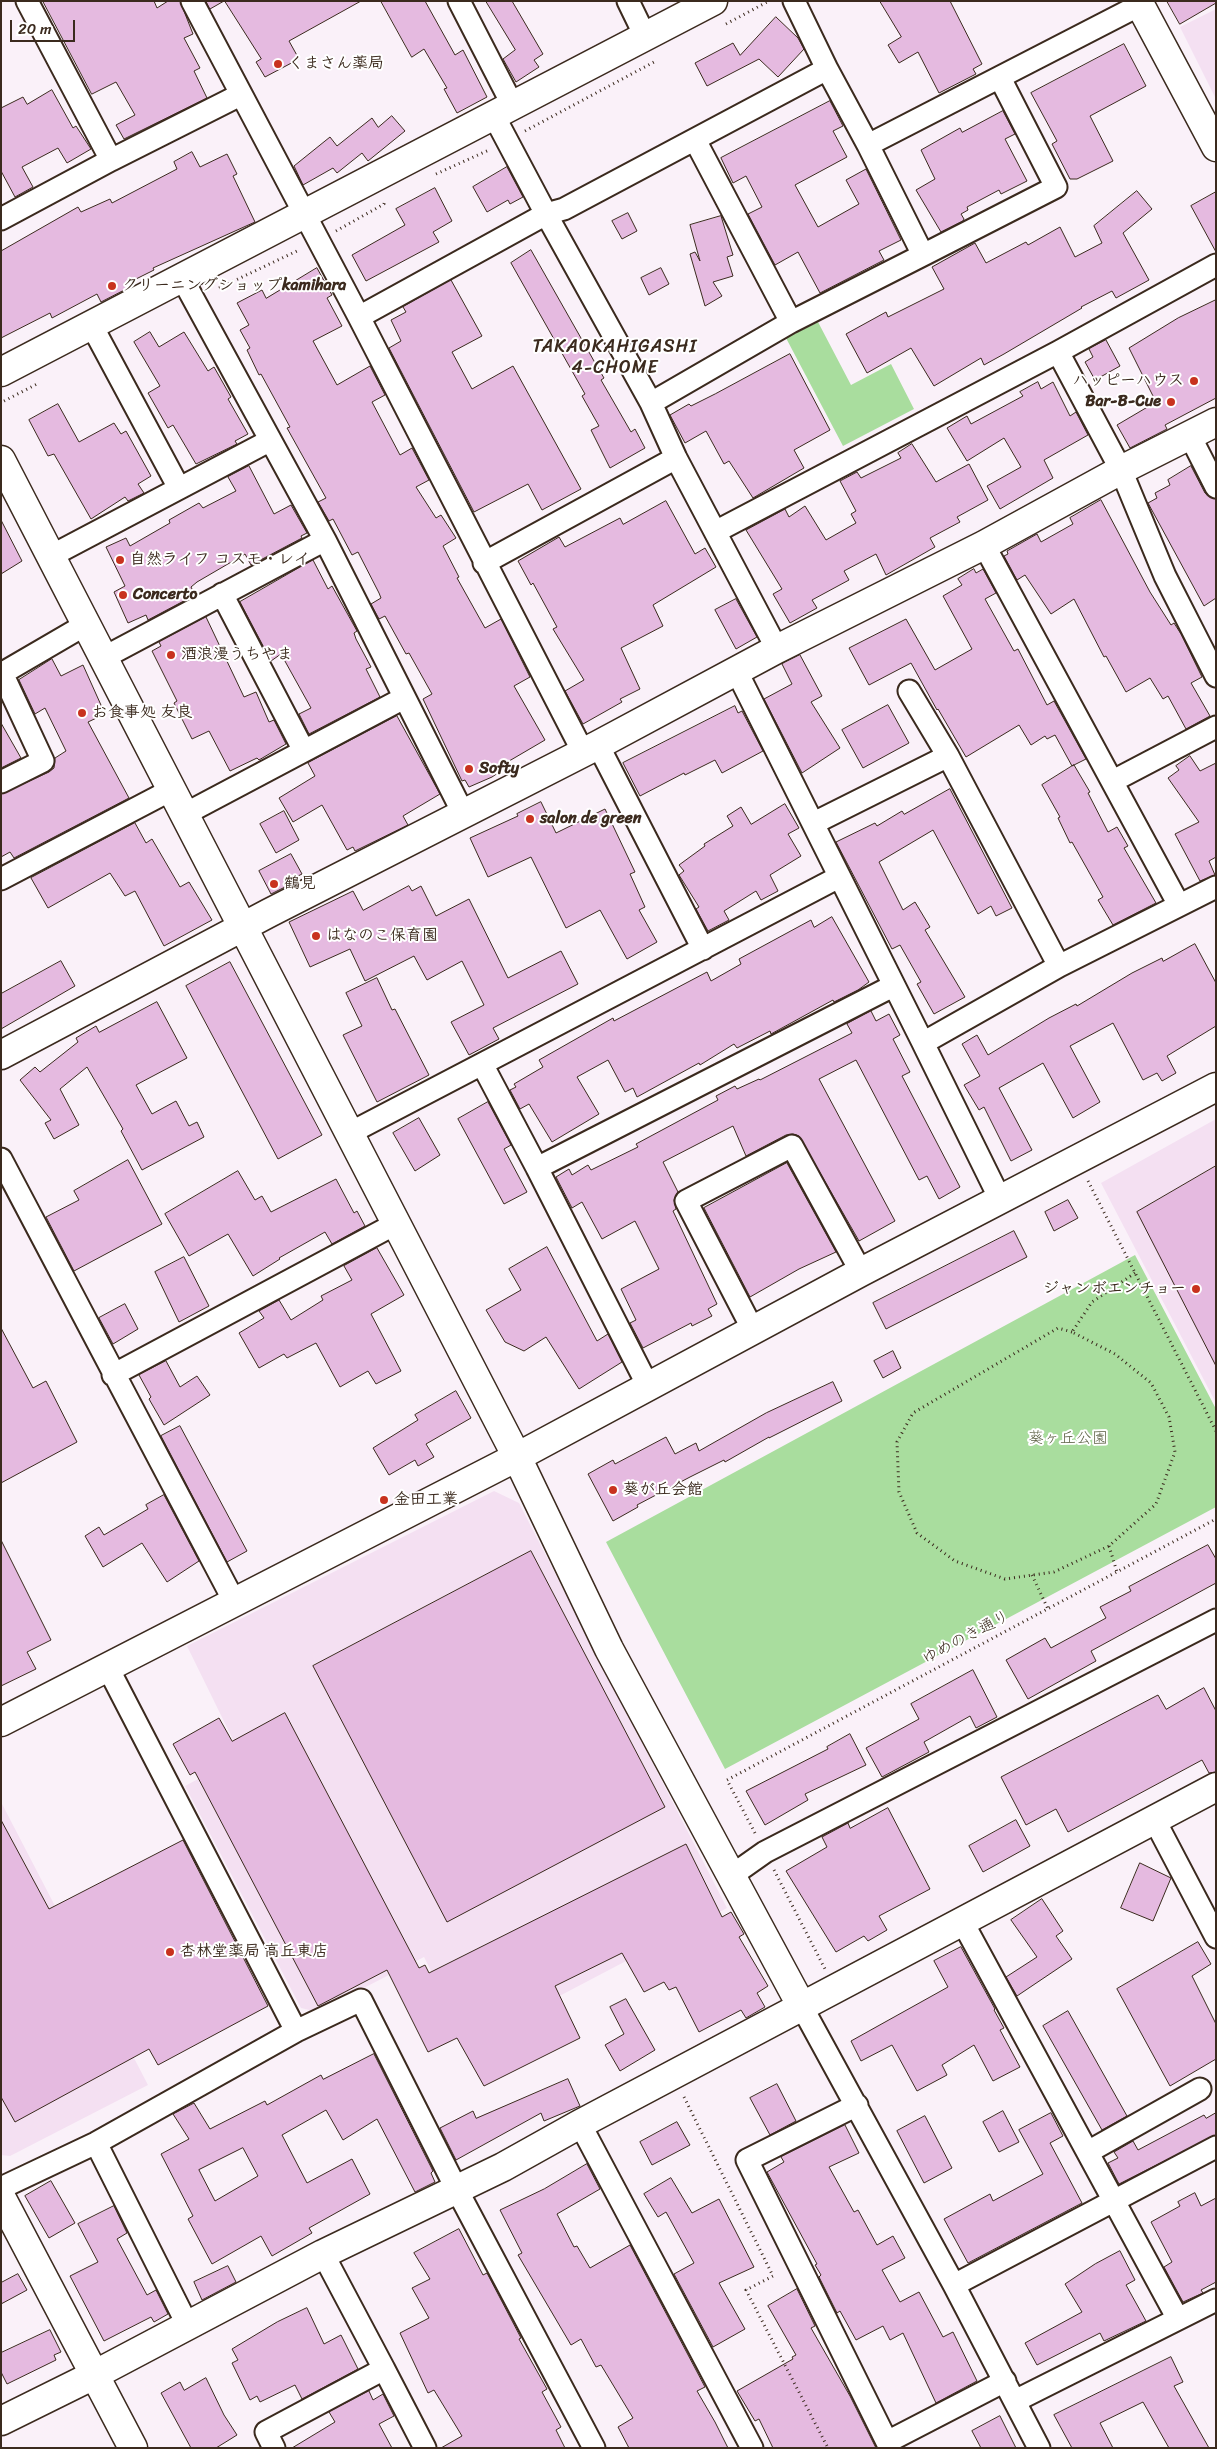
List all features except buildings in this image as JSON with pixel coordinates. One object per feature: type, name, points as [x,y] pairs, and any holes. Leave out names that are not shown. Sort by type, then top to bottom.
[{"type":"street","points":[[27,1],[111,160]]},
{"type":"street","points":[[192,1],[358,317],[484,563],[703,949]]},
{"type":"street","points":[[459,1],[546,214],[651,403],[676,458],[777,649]]},
{"type":"street","points":[[628,1],[645,36]]},
{"type":"street","points":[[1,372],[713,1]]},
{"type":"street","points":[[794,1],[826,69],[868,145],[923,255]]},
{"type":"street","points":[[868,145],[1000,78],[1139,3],[1216,147]]},
{"type":"street","points":[[358,317],[546,214],[564,209],[826,69]]},
{"type":"street","points":[[651,403],[791,322],[1056,187],[1000,78]]},
{"type":"street","points":[[1,219],[111,160],[240,95]]},
{"type":"street","points":[[695,140],[791,322]]},
{"type":"street","points":[[716,531],[1058,352],[1216,265]]},
{"type":"street","points":[[182,278],[325,540],[463,813]]},
{"type":"street","points":[[92,326],[178,488]]},
{"type":"street","points":[[1058,352],[1120,470],[1165,576],[1216,676]]},
{"type":"street","points":[[1,1055],[737,672],[777,649],[984,545],[1120,470],[1216,422]]},
{"type":"street","points":[[1190,436],[1216,487]]},
{"type":"street","points":[[51,556],[270,441]]},
{"type":"street","points":[[484,563],[676,458]]},
{"type":"street","points":[[1,460],[185,814],[348,1134],[397,1223],[517,1457],[609,1649],[857,2105],[1039,2448]]},
{"type":"street","points":[[103,658],[325,540]]},
{"type":"street","points":[[984,545],[1179,905]]},
{"type":"street","points":[[222,594],[304,751]]},
{"type":"street","points":[[1,782],[43,761],[2,674],[86,625]]},
{"type":"street","points":[[737,672],[1000,1199]]},
{"type":"street","points":[[909,691],[948,756],[1059,966]]},
{"type":"street","points":[[185,814],[404,698]]},
{"type":"street","points":[[1113,782],[1216,727]]},
{"type":"street","points":[[814,823],[948,756]]},
{"type":"street","points":[[1,879],[171,790]]},
{"type":"street","points":[[348,1134],[839,877]]},
{"type":"street","points":[[923,1043],[1059,966],[1216,887]]},
{"type":"street","points":[[537,1168],[893,986]]},
{"type":"street","points":[[482,1064],[648,1386]]},
{"type":"street","points":[[1,1722],[517,1457],[861,1272],[1216,1086]]},
{"type":"street","points":[[753,1330],[686,1201],[792,1146],[861,1272]]},
{"type":"street","points":[[1,1159],[234,1601]]},
{"type":"street","points":[[114,1375],[397,1223]]},
{"type":"street","points":[[731,1876],[765,1852],[1216,1620]]},
{"type":"street","points":[[108,1668],[296,2031]]},
{"type":"street","points":[[1,2421],[94,2375],[187,2324],[323,2254],[458,2190],[1216,1787]]},
{"type":"street","points":[[1154,1819],[1216,1937]]},
{"type":"street","points":[[962,1921],[1178,2319]]},
{"type":"street","points":[[1,2188],[96,2143],[296,2031],[362,2000],[458,2190],[594,2448]]},
{"type":"street","points":[[1088,2152],[1200,2089]]},
{"type":"street","points":[[857,2105],[748,2160],[887,2442],[1005,2381]]},
{"type":"street","points":[[580,2124],[752,2448]]},
{"type":"street","points":[[96,2143],[187,2324]]},
{"type":"street","points":[[954,2286],[1216,2147]]},
{"type":"street","points":[[1,2197],[133,2448]]},
{"type":"street","points":[[323,2254],[425,2448]]},
{"type":"street","points":[[1015,2401],[1216,2300]]},
{"type":"street","points":[[274,2448],[266,2432],[384,2369]]},
{"type":"path","points":[[1088,1180],[1216,1431]]},
{"type":"path","points":[[1072,1332],[1092,1302],[1135,1273]]},
{"type":"path","points":[[1058,1328],[1072,1332],[1114,1354],[1152,1383],[1169,1418],[1175,1452],[1156,1504],[1109,1546],[1054,1572],[1005,1579],[955,1561],[917,1532],[899,1492],[897,1442],[913,1413],[1058,1328]]},
{"type":"path","name":"ゆめのき通り","points":[[727,1780],[1216,1519]]},
{"type":"path","points":[[1109,1546],[1117,1572]]},
{"type":"path","points":[[1032,1575],[1048,1609]]},
{"type":"path","points":[[682,2094],[772,2276],[746,2290],[828,2448]]},
{"type":"shaded area","points":[[1216,9],[1216,99],[1180,27]]},
{"type":"shaded area","points":[[1216,1119],[1216,1403],[1101,1183]]},
{"type":"shaded area","name":"金田工業","points":[[494,1491],[519,1503],[727,1908],[468,2044],[424,1957],[317,2012],[301,2008],[185,1786],[241,1756],[187,1646]]},
{"type":"shaded area","points":[[1,1802],[148,2085],[10,2156],[1,2155]]},
{"type":"green space","points":[[818,322],[851,385],[891,364],[914,409],[843,446],[786,338]]},
{"type":"green space","name":"葵ヶ丘公園","points":[[1135,1255],[1216,1409],[1216,1507],[725,1769],[606,1542]]},
{"type":"place","name":"くまさん薬局","points":[[278,64]]},
{"type":"place","name":"クリーニングショップkamihara","points":[[112,286]]},
{"type":"place","name":"ハッピーハウス","points":[[1194,381]]},
{"type":"place","name":"Bar-B-Cue","points":[[1171,402]]},
{"type":"place","name":"自然ライフ コスモ・レイ","points":[[120,560]]},
{"type":"place","name":"Concerto","points":[[123,595]]},
{"type":"place","name":"酒浪漫うちやま","points":[[171,655]]},
{"type":"place","name":"お食事処 友良","points":[[82,713]]},
{"type":"place","name":"Softy","points":[[469,769]]},
{"type":"place","name":"salon de green","points":[[530,819]]},
{"type":"place","name":"鶴見","points":[[274,884]]},
{"type":"place","name":"はなのこ保育園","points":[[316,936]]},
{"type":"place","name":"ジャンボエンチョー","points":[[1196,1289]]},
{"type":"place","name":"葵が丘会館","points":[[613,1490]]},
{"type":"place","name":"金田工業","points":[[384,1500]]},
{"type":"place","name":"杏林堂薬局 高丘東店","points":[[170,1952]]},
{"type":"district","name":"TAKAOKAHIGASHI 4-CHOME","points":[[615,357]]}]
